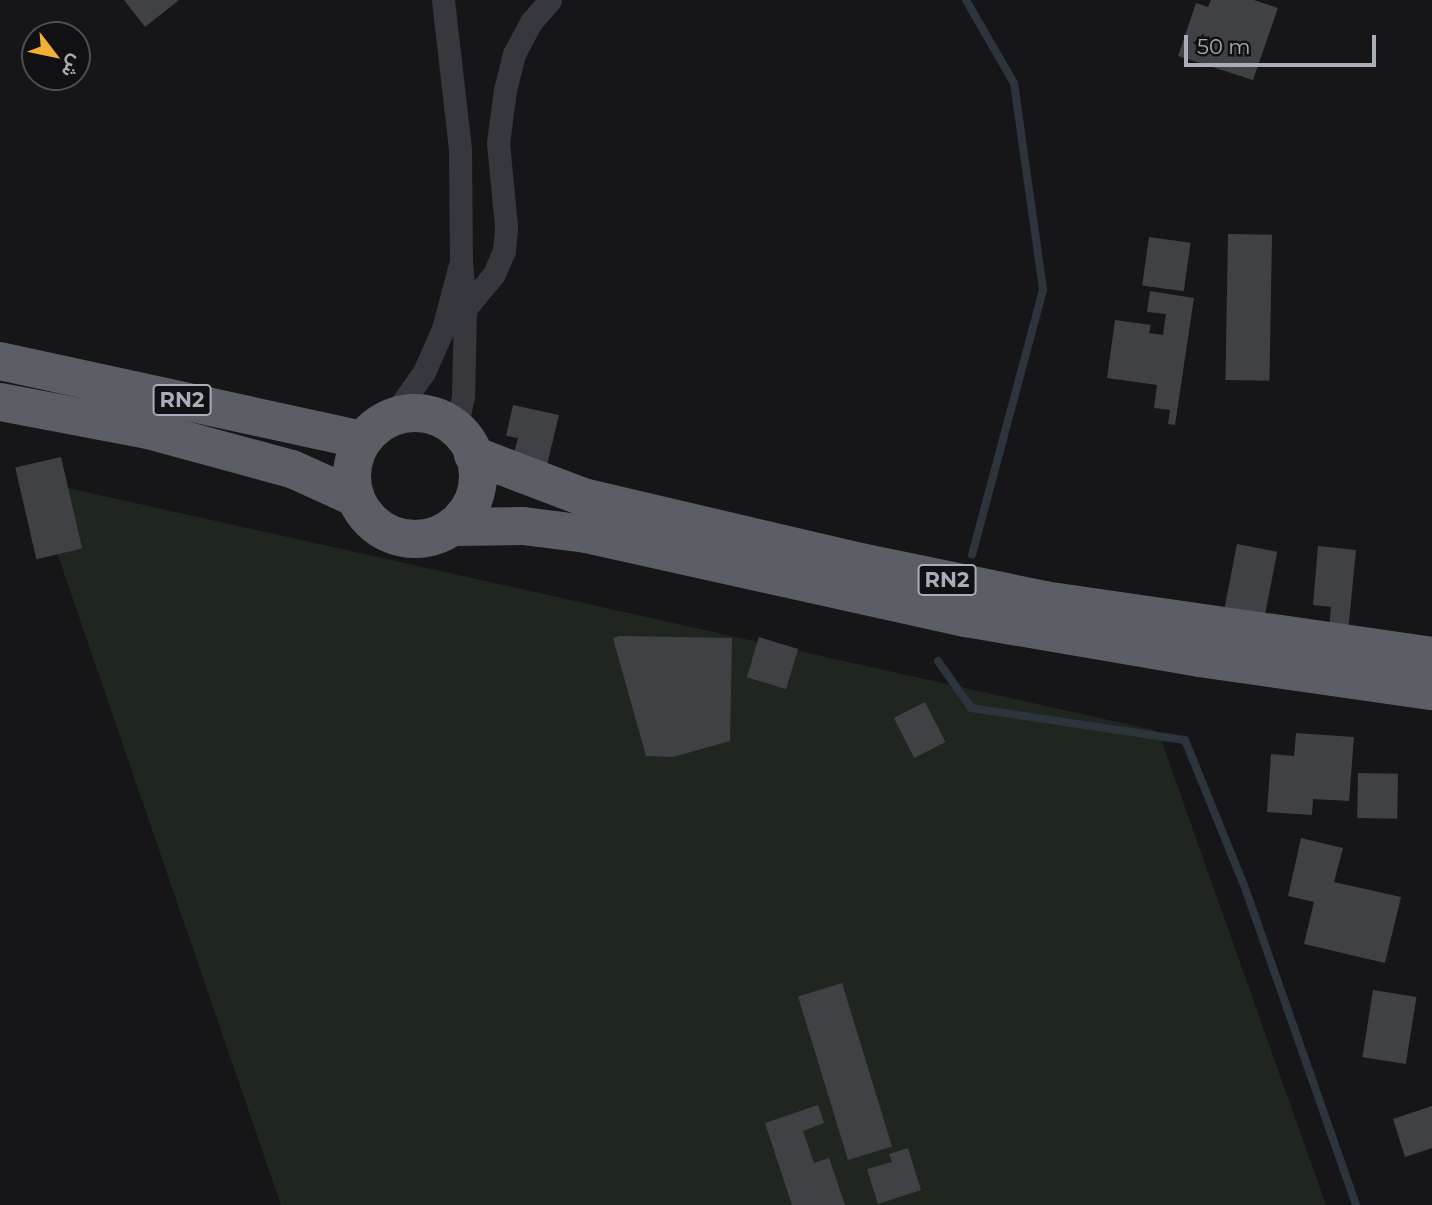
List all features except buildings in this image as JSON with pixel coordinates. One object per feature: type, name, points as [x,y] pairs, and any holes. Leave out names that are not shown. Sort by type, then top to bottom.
[{"type":"highway","name":"RN2","points":[[0,361],[378,428]]},
{"type":"highway","name":"RN2","points":[[0,402],[148,430],[292,469],[356,498]]},
{"type":"highway","name":"RN2","points":[[1432,656],[1044,600],[861,562],[583,496],[464,441],[436,416],[414,413],[378,428],[352,465],[352,487],[360,510],[375,526],[394,537],[411,540],[433,537],[452,527],[523,526],[586,534],[966,618],[1199,658],[1432,691]]},
{"type":"highway","points":[[452,527],[469,509],[477,489],[478,474],[464,441]]},
{"type":"street","points":[[443,0],[460,150],[461,261],[465,309],[464,441]]},
{"type":"street","points":[[465,309],[494,274],[504,251],[506,226],[498,143],[505,90],[514,54],[531,22],[550,0]]},
{"type":"street","points":[[378,428],[424,372],[443,329],[461,261]]},
{"type":"shaded area","points":[[32,480],[1158,731],[1326,1205],[281,1205]]},
{"type":"waterway","points":[[966,0],[1014,83],[1043,290],[972,555]]},
{"type":"waterway","points":[[938,661],[971,708],[1185,740],[1244,885],[1356,1205]]}]
